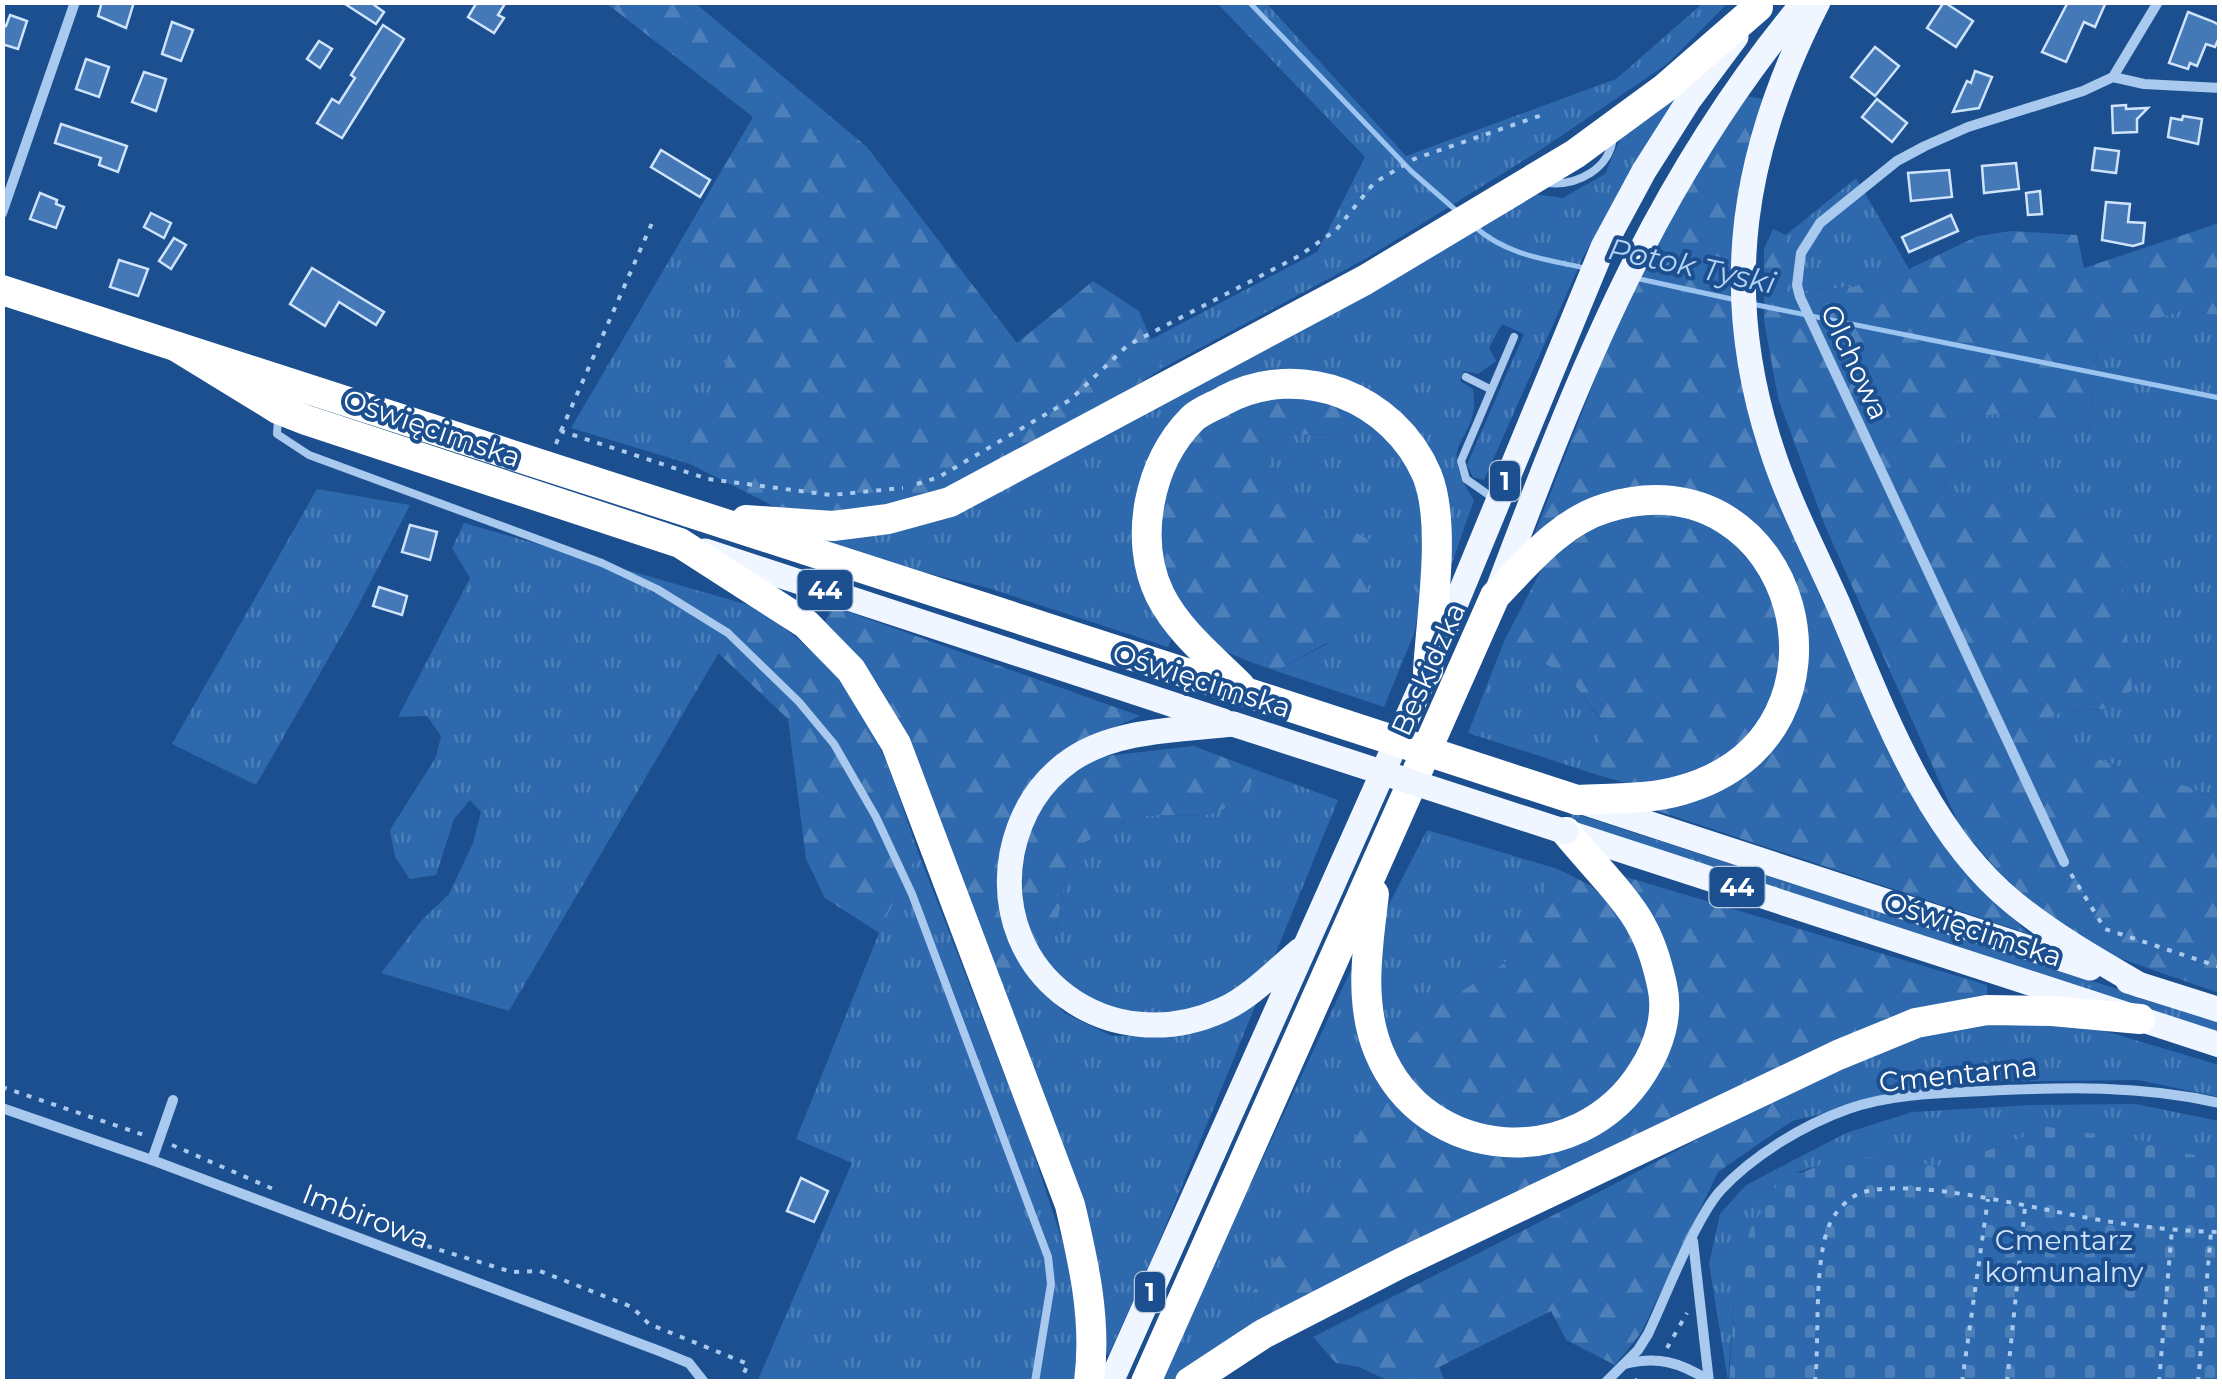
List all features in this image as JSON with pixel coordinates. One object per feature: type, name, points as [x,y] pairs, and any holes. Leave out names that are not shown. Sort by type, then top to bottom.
[{"type":"highway","points":[[687,530],[832,526],[888,520],[950,502],[1365,280],[1531,180],[1614,128],[1760,5]]},
{"type":"highway","name":"Oświęcimska","points":[[2,290],[177,347],[687,530]]},
{"type":"highway","name":"Oświęcimska","points":[[177,347],[278,409],[1245,692],[1577,800]]},
{"type":"highway","points":[[1245,692],[1178,624],[1159,593],[1149,557],[1146,519],[1163,461],[1193,417],[1266,384],[1317,384],[1354,396],[1396,428],[1427,476],[1437,523],[1428,672]]},
{"type":"highway","points":[[1495,596],[1532,558],[1580,519],[1607,508],[1650,500],[1688,504],[1725,518],[1748,536],[1785,589],[1796,654],[1789,690],[1774,720],[1754,746],[1726,770],[1686,790],[1654,796],[1577,800]]},
{"type":"highway","points":[[687,530],[806,624],[851,670],[882,715],[896,744],[1070,1205],[1091,1315],[1094,1351],[1090,1382]]},
{"type":"highway","name":"Beskidzka","points":[[1146,1382],[1495,596]]},
{"type":"highway","points":[[1376,866],[1366,973],[1370,1017],[1379,1052],[1394,1078],[1426,1114],[1462,1133],[1501,1144],[1537,1142],[1580,1129],[1612,1109],[1636,1083],[1658,1047],[1662,1020],[1663,987],[1642,926],[1566,832]]},
{"type":"highway","points":[[1190,1382],[1262,1334],[1401,1262],[1838,1055],[1916,1023],[1987,1010],[2052,1010],[2140,1019]]},
{"type":"main road","name":"Beskidzka","points":[[1495,596],[1613,302],[1636,256],[1716,118],[1804,2]]},
{"type":"main road","points":[[1818,2],[1772,103],[1747,210],[1744,314],[1753,385],[1772,450],[1926,798],[1969,856],[2011,901],[2075,948],[2140,985]]},
{"type":"main road","name":"Beskidzka","points":[[1111,1382],[1428,672],[1603,248],[1644,170],[1689,100],[1760,5]]},
{"type":"main road","name":"Oświęcimska","points":[[687,530],[1233,724],[2220,1046]]},
{"type":"main road","points":[[1233,724],[1157,733],[1098,746],[1070,761],[1032,797],[1017,829],[1008,875],[1009,904],[1017,931],[1062,994],[1105,1018],[1134,1026],[1160,1026],[1220,1011],[1304,947]]},
{"type":"main road","name":"Oświęcimska","points":[[1577,800],[2220,1010]]},
{"type":"street","points":[[2,213],[75,2]]},
{"type":"street","points":[[2158,2],[2113,77],[2144,84],[2220,88]]},
{"type":"street","name":"Olchowa","points":[[2064,862],[1800,297],[1798,270],[1808,238],[1820,223],[1897,161],[1968,127],[2113,77]]},
{"type":"street","name":"Cmentarna","points":[[1606,1382],[1648,1334],[1719,1193],[1757,1158],[1849,1109],[1926,1094],[2063,1087],[2120,1087],[2220,1103]]},
{"type":"street","points":[[152,1160],[173,1100]]},
{"type":"street","name":"Imbirowa","points":[[2,1108],[152,1160],[662,1352],[689,1364],[704,1382]]},
{"type":"street","points":[[1693,1240],[1708,1381]]},
{"type":"street","points":[[1625,1364],[1662,1359],[1677,1362],[1708,1381]]},
{"type":"lane","points":[[1496,501],[1466,479],[1461,462],[1514,337]]},
{"type":"lane","points":[[1466,377],[1490,389]]},
{"type":"lane","points":[[278,409],[277,434],[309,455],[602,563],[657,589],[728,633],[800,702],[834,744],[876,817],[912,894],[1048,1257],[1051,1284],[1036,1382]]},
{"type":"path","points":[[562,431],[708,479],[831,496],[907,488],[939,477],[1070,400],[1128,344],[1299,256],[1336,230],[1374,183],[1414,159],[1545,114]]},
{"type":"path","points":[[556,444],[652,224]]},
{"type":"path","points":[[2064,862],[2105,929],[2220,967]]},
{"type":"path","points":[[2,1087],[159,1139],[277,1190]]},
{"type":"path","points":[[1816,1382],[1822,1244],[1834,1216],[1862,1192],[1894,1190],[1988,1199],[2220,1232]]},
{"type":"path","points":[[1962,1382],[1988,1199]]},
{"type":"path","points":[[2007,1382],[2025,1206]]},
{"type":"path","points":[[2159,1382],[2172,1228]]},
{"type":"path","points":[[2198,1382],[2211,1231]]},
{"type":"path","points":[[423,1245],[512,1272],[540,1272],[632,1308],[649,1324],[748,1364],[740,1382]]},
{"type":"path","points":[[1633,1382],[1656,1371],[1692,1305],[1701,1304]]},
{"type":"green space","points":[[606,3],[695,3],[867,147],[1017,343],[1093,281],[1139,311],[1163,368],[1050,441],[948,493],[883,512],[795,517],[690,464],[688,436],[721,381],[747,285],[680,242],[753,117]]},
{"type":"green space","points":[[1217,3],[1266,3],[1406,156],[1616,79],[1703,3],[1728,3],[1667,64],[1542,149],[1367,258],[1163,368],[1150,340],[1317,252],[1365,157]]},
{"type":"green space","points":[[1746,96],[1763,99],[1738,193],[1734,278],[1756,435],[1974,879],[2029,934],[1652,809],[1698,797],[1763,760],[1795,711],[1761,537],[1639,491],[1531,543],[1611,338],[1692,176]]},
{"type":"green space","points":[[1676,98],[1583,257],[1484,480],[1473,477],[1467,465],[1524,334],[1502,324],[1489,348],[1496,361],[1478,374],[1464,371],[1460,381],[1473,389],[1474,407],[1457,452],[1457,464],[1474,500],[1452,563],[1445,561],[1429,452],[1290,372],[1168,647],[985,587],[855,556],[783,532],[843,532],[1526,193],[1563,198],[1605,174],[1621,137]]},
{"type":"green space","points":[[1856,178],[1909,269],[1852,287],[1786,292],[1786,235]]},
{"type":"green space","points":[[2219,223],[2219,315],[2178,311],[2145,324],[2099,329],[2089,433],[2006,414],[1954,424],[1963,466],[1944,484],[1957,508],[2045,496],[2089,514],[2118,534],[2132,690],[2105,709],[2062,711],[2044,722],[2058,743],[2219,800],[2219,993],[2099,951],[2048,918],[1998,871],[1959,825],[1825,526],[1778,398],[1764,321],[1764,249],[1773,229],[1786,235],[1787,292],[1852,287],[1909,269],[1978,236],[2011,231],[2077,235],[2084,268]]},
{"type":"green space","points":[[680,242],[747,285],[721,381],[688,436],[690,464],[571,428]]},
{"type":"green space","points":[[2178,311],[2219,315],[2219,800],[2058,743],[2044,722],[2062,711],[2105,709],[1998,504],[1957,508],[1944,484],[1963,466],[1954,424],[2006,414],[2089,433],[2099,329],[2145,324]]},
{"type":"green space","points":[[1318,395],[1366,417],[1343,434],[1287,435],[1265,453],[1281,489],[1371,541],[1365,608],[1327,643],[1276,671],[1213,645],[1184,618],[1172,597],[1159,550],[1161,503],[1178,459],[1214,418],[1252,403]]},
{"type":"green space","points":[[1366,417],[1391,436],[1420,481],[1425,578],[1414,634],[1384,707],[1276,671],[1327,644],[1371,541],[1281,489],[1265,453],[1287,435],[1343,434]]},
{"type":"green space","points":[[317,489],[410,505],[355,612],[256,785],[172,744]]},
{"type":"green space","points":[[1668,509],[1713,520],[1782,599],[1783,688],[1727,761],[1647,789],[1601,776],[1601,719],[1570,679],[1505,639],[1546,561],[1609,517]]},
{"type":"green space","points":[[464,523],[759,608],[718,654],[509,1011],[381,973],[422,920],[449,894],[473,843],[481,812],[470,800],[454,819],[436,875],[410,879],[395,857],[390,830],[436,757],[441,736],[427,716],[398,717],[470,578],[452,548]]},
{"type":"green space","points":[[832,606],[1140,716],[1099,734],[1038,776],[1000,868],[999,913],[1026,969],[1000,984],[914,751],[878,684],[823,627]]},
{"type":"green space","points":[[759,608],[842,682],[872,731],[897,791],[918,852],[879,933],[825,898],[806,859],[788,719],[718,653]]},
{"type":"green space","points":[[1505,639],[1570,679],[1601,720],[1601,776],[1468,733]]},
{"type":"green space","points":[[1194,746],[1259,771],[1232,804],[1218,812],[1126,820],[1070,851],[1050,965],[1023,922],[1022,837],[1052,790],[1097,757]]},
{"type":"green space","points":[[1259,771],[1338,800],[1275,955],[1242,986],[1192,1011],[1138,1016],[1078,994],[1050,965],[1070,851],[1126,820],[1218,812],[1245,791]]},
{"type":"green space","points":[[1573,813],[2219,1022],[2219,1033],[1569,821]]},
{"type":"green space","points":[[1427,830],[1558,869],[1509,960],[1435,1010],[1391,1062],[1375,987],[1385,912]]},
{"type":"green space","points":[[918,852],[1026,1130],[1069,1262],[1081,1329],[1075,1381],[757,1382],[852,1163],[796,1139],[879,933]]},
{"type":"green space","points":[[1558,869],[1591,886],[1623,917],[1656,996],[1650,1038],[1597,1108],[1539,1133],[1446,1118],[1391,1062],[1434,1010],[1509,960]]},
{"type":"green space","points":[[1613,873],[1987,985],[1987,996],[1255,1325],[1252,1293],[1319,1199],[1385,1089],[1532,1154],[1670,1043]]},
{"type":"green space","points":[[1026,969],[1064,1013],[1112,1036],[1186,1035],[1256,1004],[1109,1354],[1101,1353],[1100,1271],[1000,984]]},
{"type":"green space","points":[[1351,970],[1385,1089],[1319,1199],[1252,1293],[1255,1325],[1177,1381],[1158,1382]]},
{"type":"green space","points":[[1994,1019],[2095,1028],[2219,1065],[2219,1097],[2138,1080],[1959,1082],[1792,1121],[1790,1090],[1896,1040]]},
{"type":"green space","points":[[1790,1090],[1792,1121],[1718,1172],[1641,1333],[1615,1365],[1566,1340],[1551,1311],[1439,1367],[1445,1381],[1389,1381],[1359,1367],[1336,1363],[1313,1337],[1605,1189]]},
{"type":"green space","points":[[2136,1104],[2219,1121],[2219,1158],[2168,1151],[2162,1144],[2042,1127],[2030,1135],[1941,1167],[1889,1158],[1833,1161],[1792,1174],[1734,1301],[1728,1381],[1709,1264],[1720,1214],[1746,1185],[1846,1133],[1912,1112]]},
{"type":"green space","name":"Cmentarz komunalny","points":[[2042,1126],[2162,1144],[2168,1151],[2219,1158],[2219,1381],[1729,1381],[1734,1301],[1750,1230],[1785,1172],[1801,1173],[1841,1156],[1889,1158],[1941,1167],[2030,1135]]},
{"type":"building","points":[[102,2],[134,2],[126,28],[98,16]]},
{"type":"building","points":[[342,2],[370,2],[384,12],[376,24]]},
{"type":"building","points":[[477,2],[506,2],[498,15],[504,18],[494,33],[468,17]]},
{"type":"building","points":[[1944,2],[1973,21],[1956,47],[1927,28]]},
{"type":"building","points":[[2068,2],[2106,2],[2095,27],[2084,22],[2066,62],[2042,52]]},
{"type":"building","points":[[2188,12],[2220,26],[2220,35],[2215,47],[2206,44],[2197,66],[2190,63],[2188,69],[2169,63]]},
{"type":"building","points":[[10,15],[27,21],[18,49],[2,44],[2,25],[6,26]]},
{"type":"building","points":[[172,22],[193,30],[181,61],[162,54]]},
{"type":"building","points":[[383,25],[404,39],[342,138],[317,123],[332,99],[339,103],[355,78],[351,75]]},
{"type":"building","points":[[319,41],[332,49],[320,68],[307,59]]},
{"type":"building","points":[[1875,47],[1899,66],[1875,96],[1851,77]]},
{"type":"building","points":[[86,59],[109,67],[99,97],[76,89]]},
{"type":"building","points":[[1975,71],[1992,77],[1979,108],[1953,112],[1967,81],[1971,83]]},
{"type":"building","points":[[144,72],[166,79],[156,111],[132,102]]},
{"type":"building","points":[[1877,99],[1907,123],[1892,142],[1862,117]]},
{"type":"building","points":[[2126,105],[2126,109],[2148,108],[2137,119],[2137,132],[2113,133],[2112,106]]},
{"type":"building","points":[[2183,116],[2202,119],[2198,144],[2168,137],[2171,118],[2182,120]]},
{"type":"building","points":[[61,124],[127,146],[118,172],[99,165],[101,158],[55,143]]},
{"type":"building","points":[[2095,148],[2119,151],[2116,173],[2092,170]]},
{"type":"building","points":[[661,150],[710,180],[700,197],[651,167]]},
{"type":"building","points":[[2016,163],[2019,189],[1984,193],[1982,166]]},
{"type":"building","points":[[1949,170],[1952,197],[1911,201],[1908,173]]},
{"type":"building","points":[[2040,191],[2042,214],[2028,215],[2026,193]]},
{"type":"building","points":[[40,193],[64,207],[56,228],[30,219]]},
{"type":"building","points":[[2106,202],[2130,204],[2128,222],[2145,223],[2143,243],[2133,246],[2102,240]]},
{"type":"building","points":[[151,213],[171,223],[164,238],[144,227]]},
{"type":"building","points":[[1951,215],[1958,231],[1909,252],[1902,237]]},
{"type":"building","points":[[174,238],[186,245],[171,269],[159,261]]},
{"type":"building","points":[[119,260],[148,269],[138,296],[110,287]]},
{"type":"building","points":[[312,268],[384,312],[376,325],[339,302],[325,326],[290,304]]},
{"type":"building","points":[[410,525],[437,532],[430,560],[402,552]]},
{"type":"building","points":[[379,587],[407,596],[402,615],[373,606]]},
{"type":"building","points":[[801,1178],[828,1191],[814,1222],[787,1211]]},
{"type":"waterway","name":"Potok Tyski","points":[[1249,2],[1411,171],[1459,213]]},
{"type":"waterway","name":"Potok Tyski","points":[[1475,227],[1513,250],[1585,268]]},
{"type":"waterway","name":"Potok Tyski","points":[[1635,278],[1736,300]]},
{"type":"waterway","name":"Potok Tyski","points":[[1752,304],[2220,398]]}]
